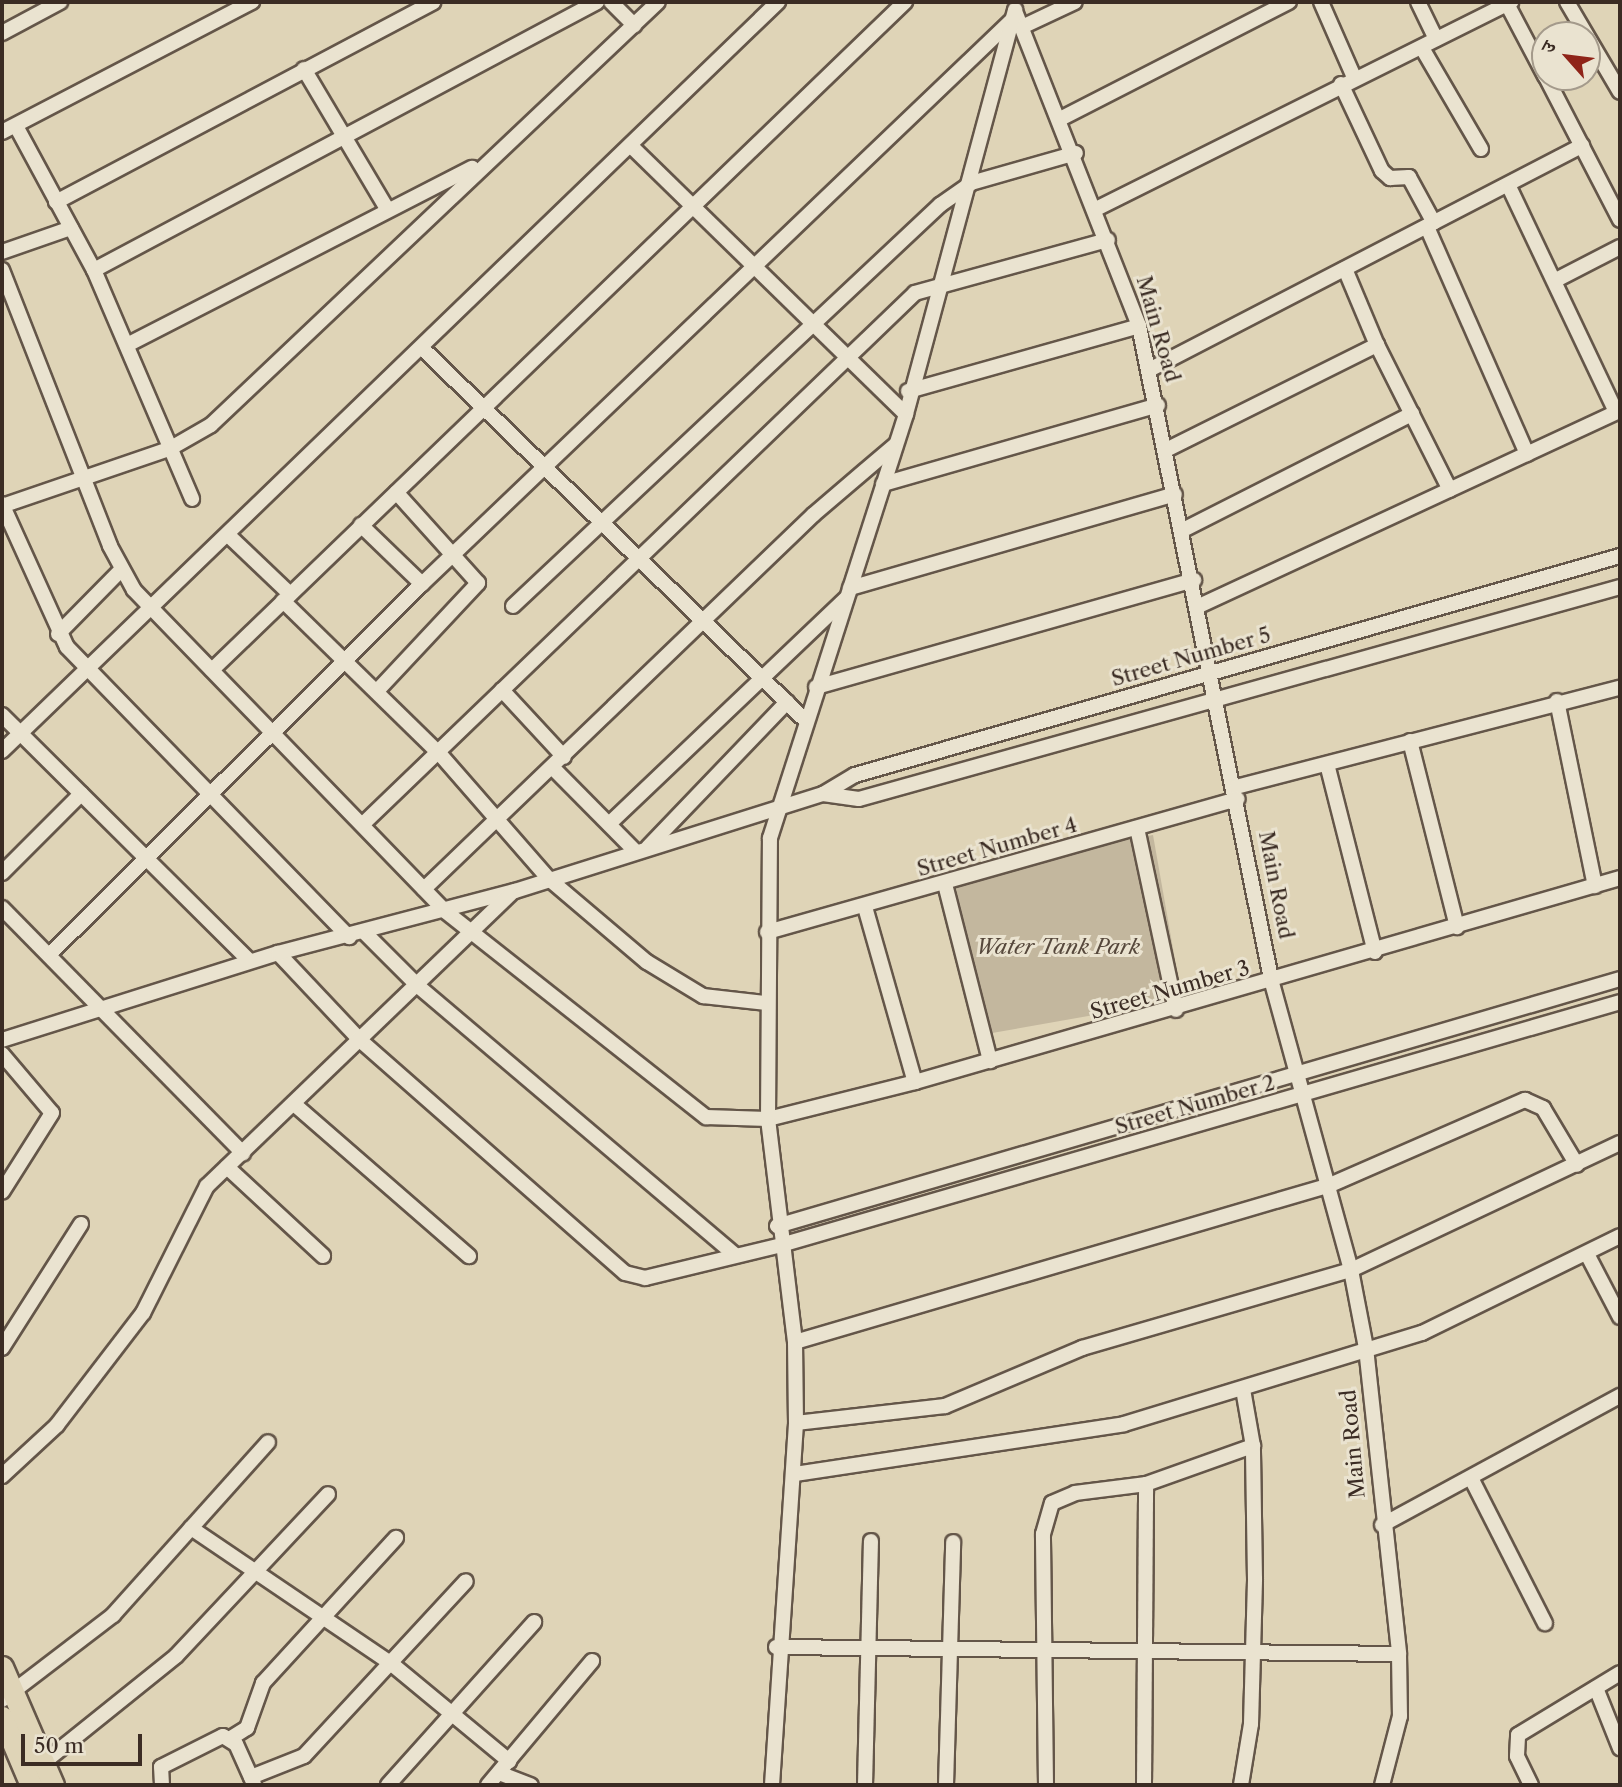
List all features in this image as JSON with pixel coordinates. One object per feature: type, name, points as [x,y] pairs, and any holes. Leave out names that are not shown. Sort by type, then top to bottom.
[{"type":"main road","points":[[2,1667],[7,1696],[53,1785]]},
{"type":"main road","points":[[2,1717],[31,1785]]},
{"type":"street","points":[[2,33],[60,2]]},
{"type":"street","points":[[2,132],[252,2]]},
{"type":"street","points":[[56,202],[433,2]]},
{"type":"street","points":[[94,270],[597,2]]},
{"type":"street","points":[[611,2],[634,25]]},
{"type":"street","points":[[349,937],[213,794],[86,670],[58,634],[2,505],[171,448],[230,408],[483,163],[658,2]]},
{"type":"street","points":[[2,751],[424,350],[633,148],[778,2]]},
{"type":"street","points":[[212,670],[905,2]]},
{"type":"street","points":[[50,954],[349,662],[453,553],[1017,14],[1075,2]]},
{"type":"street","points":[[1062,118],[1289,2]]},
{"type":"street","points":[[1321,2],[1382,171],[1390,178],[1409,177],[1527,454]]},
{"type":"street","points":[[1418,2],[1436,39]]},
{"type":"street","points":[[1567,2],[1620,92]]},
{"type":"street","points":[[1098,208],[1347,80],[1422,48],[1508,3],[1531,48]]},
{"type":"street","points":[[772,1785],[776,1647],[795,1474],[796,1423],[795,1342],[777,1226],[768,1119],[765,1003],[767,932],[777,806],[906,414],[1017,14]]},
{"type":"street","name":"Main Road","points":[[1017,14],[1098,208],[1139,326],[1158,405],[1213,673],[1272,983],[1330,1185],[1351,1269],[1366,1348],[1382,1525],[1399,1654],[1400,1716],[1382,1785]]},
{"type":"street","points":[[1422,48],[1481,149]]},
{"type":"street","points":[[304,69],[387,209]]},
{"type":"street","points":[[1553,91],[1620,220]]},
{"type":"street","points":[[16,126],[94,270],[192,499]]},
{"type":"street","points":[[1149,370],[1582,146]]},
{"type":"street","points":[[633,148],[892,395],[906,414]]},
{"type":"street","points":[[513,606],[814,320],[971,183],[1076,153]]},
{"type":"street","points":[[127,345],[387,209],[483,163]]},
{"type":"street","points":[[1199,606],[1618,411],[1508,185]]},
{"type":"street","points":[[2,252],[71,228]]},
{"type":"street","points":[[363,824],[439,753],[636,556],[915,293],[1108,240]]},
{"type":"street","points":[[1556,280],[1620,247]]},
{"type":"street","points":[[1345,269],[1377,345],[1450,490]]},
{"type":"street","name":"Street Number 3","points":[[2,270],[121,570],[150,609],[363,824],[445,911],[706,1117],[768,1119],[915,1082],[1272,983],[1620,878]]},
{"type":"street","points":[[892,395],[1139,326]]},
{"type":"street","points":[[1166,450],[1377,345]]},
{"type":"street","points":[[424,350],[804,719]]},
{"type":"street","points":[[883,484],[1158,405]]},
{"type":"street","points":[[1183,530],[1412,414]]},
{"type":"street","points":[[424,889],[500,821],[704,621],[897,443]]},
{"type":"street","points":[[377,691],[475,590],[477,578],[396,492]]},
{"type":"street","points":[[609,824],[848,593],[1175,494]]},
{"type":"street","points":[[361,525],[422,584]]},
{"type":"street","points":[[228,535],[439,753],[549,879],[682,986],[722,1000],[765,1003]]},
{"type":"street","name":"Street Number 5","points":[[2,1040],[250,961],[365,933],[515,891],[777,806],[823,794],[855,775],[1620,555]]},
{"type":"street","points":[[58,634],[121,570]]},
{"type":"street","points":[[816,687],[1194,580]]},
{"type":"street","points":[[823,794],[859,799],[1620,587]]},
{"type":"street","name":"Street Number 4","points":[[767,932],[1137,828],[1327,764],[1557,701],[1620,688]]},
{"type":"street","points":[[502,690],[609,824],[641,849],[787,702]]},
{"type":"street","points":[[1557,701],[1595,886]]},
{"type":"street","points":[[2,715],[149,857],[250,961]]},
{"type":"street","points":[[1410,741],[1457,927]]},
{"type":"street","points":[[1327,764],[1375,952]]},
{"type":"street","points":[[2,873],[81,794]]},
{"type":"street","points":[[1137,828],[1175,1010]]},
{"type":"street","points":[[945,884],[990,1061]]},
{"type":"street","points":[[2,1476],[57,1426],[143,1313],[207,1186],[515,891]]},
{"type":"street","points":[[865,906],[915,1082]]},
{"type":"street","points":[[2,908],[243,1153]]},
{"type":"street","points":[[365,933],[418,986],[735,1255]]},
{"type":"street","name":"Street Number 2","points":[[278,953],[360,1041],[625,1273],[645,1278],[781,1245],[1305,1096],[1620,1002]]},
{"type":"street","points":[[777,1226],[1299,1077],[1620,979]]},
{"type":"street","points":[[2,1054],[52,1113],[2,1192]]},
{"type":"street","points":[[795,1342],[1330,1185],[1525,1100],[1548,1114],[1577,1165]]},
{"type":"street","points":[[294,1104],[468,1256]]},
{"type":"street","points":[[796,1423],[946,1406],[1082,1348],[1351,1269],[1620,1143]]},
{"type":"street","points":[[228,1167],[323,1256]]},
{"type":"street","points":[[2,1348],[81,1224]]},
{"type":"street","points":[[795,1474],[1049,1438],[1243,1389],[1422,1332],[1620,1236]]},
{"type":"street","points":[[1587,1254],[1620,1317]]},
{"type":"street","points":[[1241,1785],[1250,1741],[1252,1653],[1253,1446],[1243,1389]]},
{"type":"street","points":[[1382,1525],[1620,1396]]},
{"type":"street","points":[[7,1696],[113,1615],[268,1442]]},
{"type":"street","points":[[1046,1785],[1043,1534],[1052,1503],[1075,1493],[1146,1485],[1253,1446]]},
{"type":"street","points":[[1471,1478],[1545,1623]]},
{"type":"street","points":[[1144,1785],[1147,1651],[1146,1485]]},
{"type":"street","points":[[43,1763],[176,1656],[328,1494]]},
{"type":"street","points":[[191,1528],[393,1665],[453,1711],[509,1761]]},
{"type":"street","points":[[162,1785],[161,1767],[209,1741],[231,1738],[247,1728],[263,1683],[396,1538]]},
{"type":"street","points":[[865,1785],[872,1541]]},
{"type":"street","points":[[946,1785],[953,1648],[953,1542]]},
{"type":"street","points":[[231,1738],[253,1781],[304,1756],[393,1665],[466,1581]]},
{"type":"street","points":[[388,1785],[534,1622]]},
{"type":"street","points":[[776,1647],[1399,1654]]},
{"type":"street","points":[[488,1785],[592,1661]]},
{"type":"street","points":[[1527,1784],[1517,1756],[1518,1735],[1620,1673]]},
{"type":"street","points":[[1596,1688],[1620,1748]]},
{"type":"street","points":[[499,1773],[531,1785]]},
{"type":"green space","name":"Water Tank Park","points":[[1153,835],[1182,999],[982,1035],[953,870]]}]
